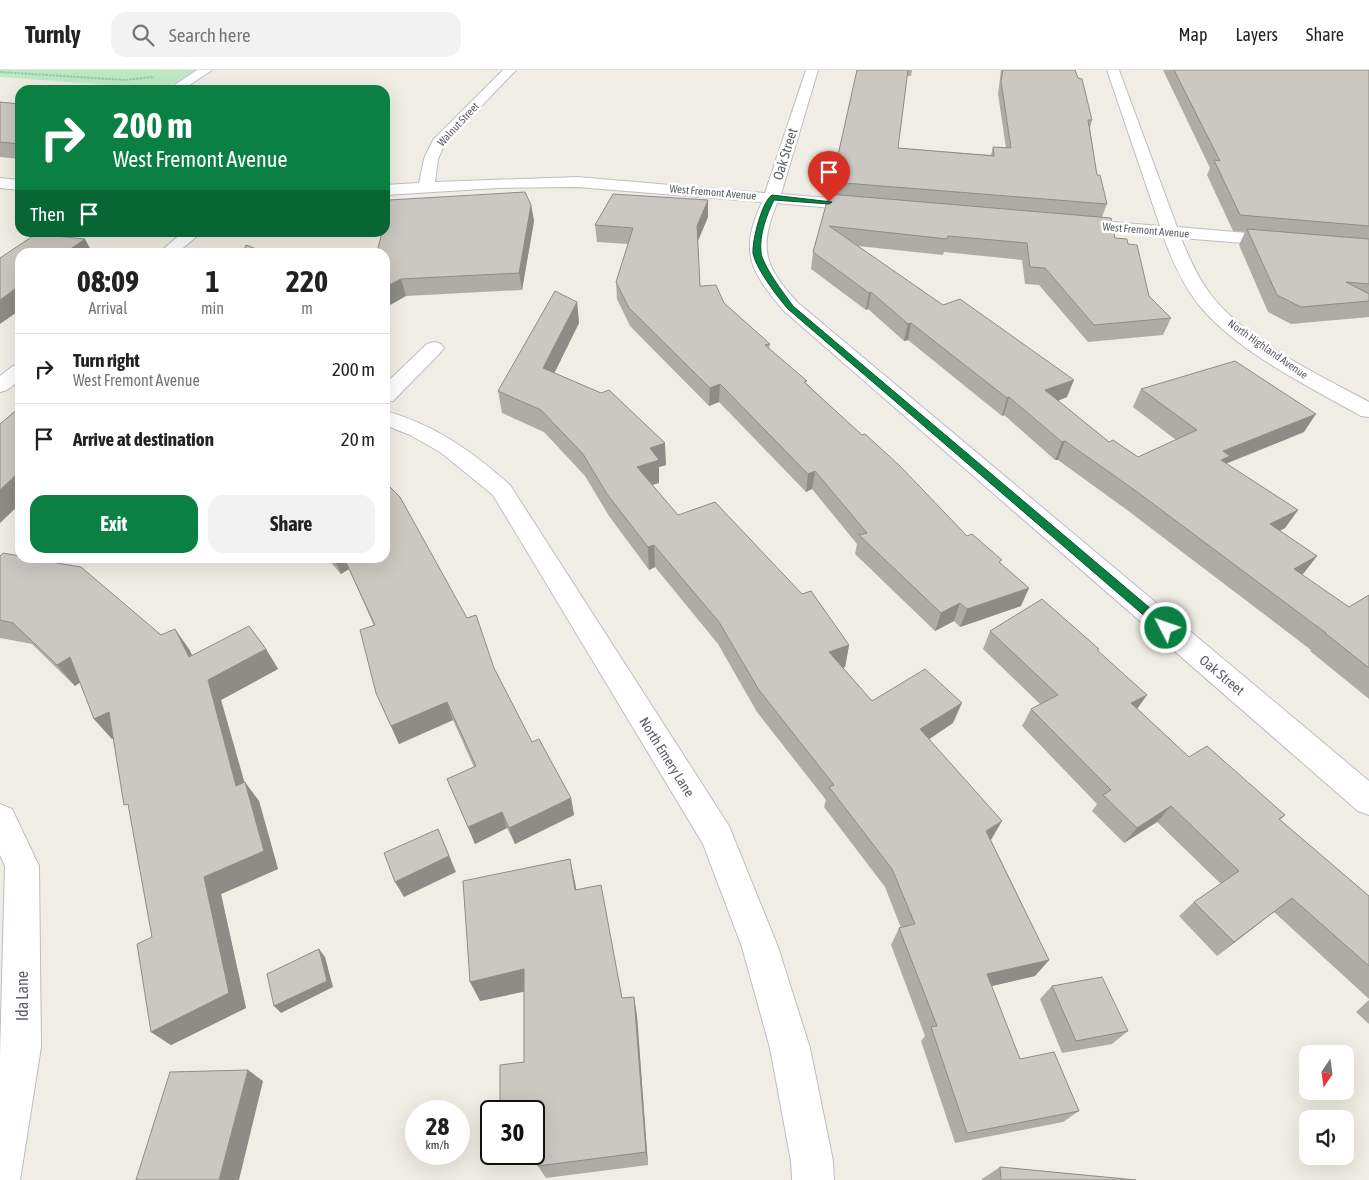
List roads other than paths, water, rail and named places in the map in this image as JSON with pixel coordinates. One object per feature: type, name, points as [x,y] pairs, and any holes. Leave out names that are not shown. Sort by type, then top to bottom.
[{"type":"street","name":"Walnut Street","points":[[426,188],[430,158],[438,143],[510,70]]},
{"type":"street","name":"Oak Street","points":[[812,70],[772,197],[762,217],[757,253],[776,290],[791,307],[1369,801]]},
{"type":"street","name":"North Highland Avenue","points":[[1113,70],[1170,232],[1194,284],[1208,302],[1235,328],[1294,368],[1369,411]]},
{"type":"street","points":[[181,85],[200,73]]},
{"type":"street","name":"West Fremont Avenue","points":[[390,190],[577,182],[879,207]]},
{"type":"street","points":[[0,183],[15,184]]},
{"type":"street","name":"West Fremont Avenue","points":[[1064,223],[1300,243]]},
{"type":"street","points":[[173,248],[188,237]]},
{"type":"street","points":[[390,391],[434,348]]},
{"type":"street","points":[[0,386],[15,374]]},
{"type":"street","name":"North Emery Lane","points":[[390,420],[456,451],[502,490],[717,837],[760,947],[790,1048],[812,1161],[813,1180]]},
{"type":"street","name":"Ida Lane","points":[[0,819],[22,866],[22,1047],[0,1176]]}]
